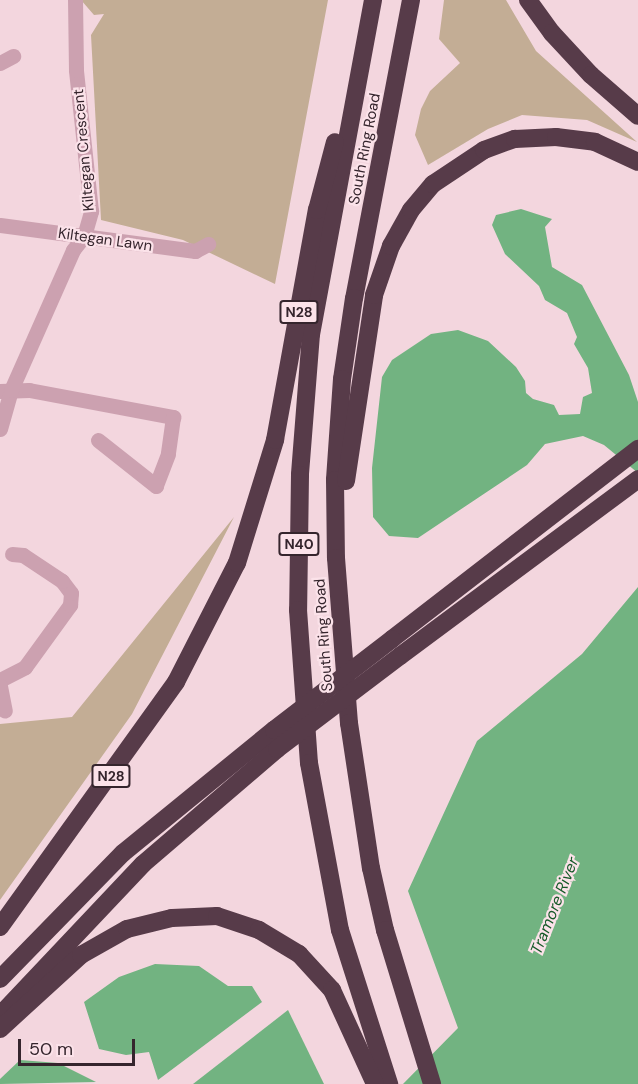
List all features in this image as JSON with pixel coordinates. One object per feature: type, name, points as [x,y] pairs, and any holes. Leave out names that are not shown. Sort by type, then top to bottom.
[{"type":"highway","name":"N28","points":[[0,927],[176,682],[237,563],[275,440],[317,210],[372,0]]},
{"type":"highway","name":"South Ring Road","points":[[372,0],[311,334],[300,476],[298,610],[309,763],[340,930],[388,1084]]},
{"type":"highway","name":"South Ring Road","points":[[411,0],[354,298],[342,379],[335,480],[336,558],[349,723],[371,868],[420,1049],[432,1084]]},
{"type":"highway","points":[[528,0],[552,33],[591,75],[638,116]]},
{"type":"highway","points":[[336,558],[363,353],[374,295],[392,246],[411,210],[457,165],[515,138],[556,137],[594,142],[638,162]]},
{"type":"highway","points":[[0,979],[123,853],[274,730],[618,469],[638,449]]},
{"type":"highway","points":[[0,1016],[143,864],[277,748],[638,479]]},
{"type":"highway","points":[[0,1029],[81,955],[127,929],[172,918],[217,916],[259,930],[299,954],[332,990],[375,1084]]},
{"type":"street","name":"Kiltegan Crescent","points":[[0,429],[6,390],[73,250],[84,236],[91,211],[76,70],[75,0]]},
{"type":"street","name":"Kiltegan Lawn","points":[[0,225],[195,251],[208,244]]},
{"type":"street","points":[[6,390],[173,417],[168,454],[156,486],[98,440]]},
{"type":"street","points":[[0,680],[25,667],[70,605],[71,593],[62,581],[23,555],[12,554]]},
{"type":"street","points":[[0,686],[5,711]]},
{"type":"shaded area","points":[[81,0],[328,0],[275,284],[183,240],[101,220],[91,35],[104,14],[94,15]]},
{"type":"shaded area","points":[[444,0],[506,0],[536,51],[637,142],[587,120],[522,115],[488,129],[428,165],[415,135],[421,109],[430,91],[460,63],[439,39]]},
{"type":"shaded area","points":[[234,517],[132,714],[0,900],[0,724],[72,717]]},
{"type":"water","points":[[521,209],[552,219],[545,227],[552,267],[582,285],[629,375],[638,402],[638,473],[604,445],[583,436],[545,444],[527,465],[418,538],[389,536],[373,517],[372,468],[382,377],[392,360],[431,334],[458,330],[488,341],[516,367],[525,381],[526,393],[533,399],[554,405],[559,415],[580,414],[583,397],[592,393],[588,368],[574,344],[577,337],[567,313],[545,300],[539,286],[505,254],[492,225],[496,215]]},
{"type":"water","name":"Tramore River","points":[[638,587],[638,1084],[403,1084],[458,1028],[408,891],[477,741],[582,654]]},
{"type":"water","points":[[155,964],[199,966],[228,986],[252,986],[262,1002],[158,1080],[149,1052],[126,1055],[99,1049],[84,1002],[119,977]]},
{"type":"water","points":[[288,1010],[324,1084],[193,1084]]},
{"type":"water","points":[[20,1060],[58,1063],[96,1082],[0,1084],[0,1079]]}]
